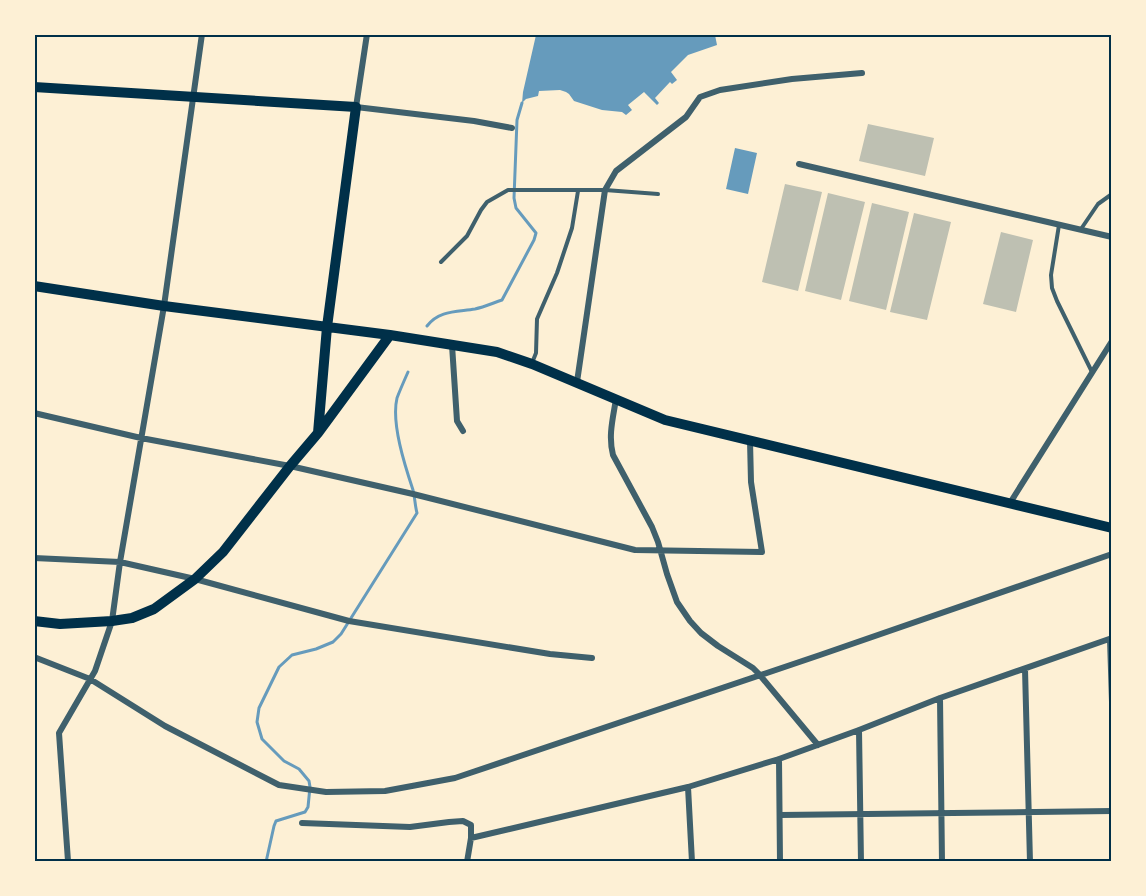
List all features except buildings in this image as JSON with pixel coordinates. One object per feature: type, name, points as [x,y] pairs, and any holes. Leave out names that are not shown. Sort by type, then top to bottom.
[{"type":"main road","points":[[34,87],[356,107],[327,327],[318,433]]},
{"type":"main road","points":[[34,286],[497,352],[577,382],[665,420],[1112,528]]},
{"type":"main road","points":[[34,621],[60,624],[132,618],[154,609],[195,579],[223,552],[318,433],[390,335]]},
{"type":"street","points":[[68,861],[58,733],[95,671],[112,621],[164,306],[201,34]]},
{"type":"street","points":[[367,34],[356,107],[474,121],[512,128]]},
{"type":"street","points":[[577,382],[605,190],[616,171],[686,117],[700,97],[720,90],[792,79],[862,73]]},
{"type":"street","points":[[799,164],[1112,237]]},
{"type":"street","points":[[1010,503],[1112,341]]},
{"type":"street","points":[[452,344],[457,421],[463,431]]},
{"type":"street","points":[[616,399],[610,442],[613,455],[652,527],[677,602],[701,633],[759,674],[818,745]]},
{"type":"street","points":[[34,413],[141,438],[290,466],[414,494],[635,550],[762,552],[751,482],[750,441]]},
{"type":"street","points":[[34,657],[90,679],[165,726],[279,785],[326,792],[385,791],[455,778],[1112,554]]},
{"type":"street","points":[[34,558],[120,562],[195,579],[349,621],[550,654],[592,658]]},
{"type":"street","points":[[471,838],[688,788],[779,759],[1111,638],[1112,702]]},
{"type":"street","points":[[1025,669],[1030,861]]},
{"type":"street","points":[[940,699],[942,861]]},
{"type":"street","points":[[859,730],[861,861]]},
{"type":"street","points":[[779,759],[780,861]]},
{"type":"street","points":[[688,788],[692,861]]},
{"type":"street","points":[[780,815],[1112,811]]},
{"type":"street","points":[[302,823],[410,827],[463,821],[471,825],[467,861]]},
{"type":"lane","points":[[441,262],[467,236],[488,202],[508,190],[605,190],[658,194]]},
{"type":"lane","points":[[532,364],[536,353],[537,319],[557,273],[572,228],[578,191]]},
{"type":"lane","points":[[1081,229],[1098,204],[1112,194]]},
{"type":"lane","points":[[1059,224],[1051,274],[1052,288],[1092,372]]},
{"type":"water","points":[[536,35],[715,35],[717,45],[688,55],[671,72],[677,80],[672,84],[670,82],[655,98],[659,103],[657,105],[644,92],[628,105],[632,110],[626,115],[622,112],[602,110],[574,101],[569,94],[560,90],[539,91],[538,96],[526,99],[522,103]]},
{"type":"water","points":[[735,148],[757,153],[748,194],[726,189]]},
{"type":"waterway","points":[[427,326],[443,314],[475,309],[502,300],[534,240],[536,233],[516,208],[514,198],[517,120],[522,103]]},
{"type":"waterway","points":[[266,862],[276,821],[305,812],[308,807],[310,787],[309,781],[299,769],[284,761],[262,739],[257,722],[259,708],[279,667],[292,655],[333,642],[341,634],[417,513],[396,420],[397,398],[408,372]]}]
